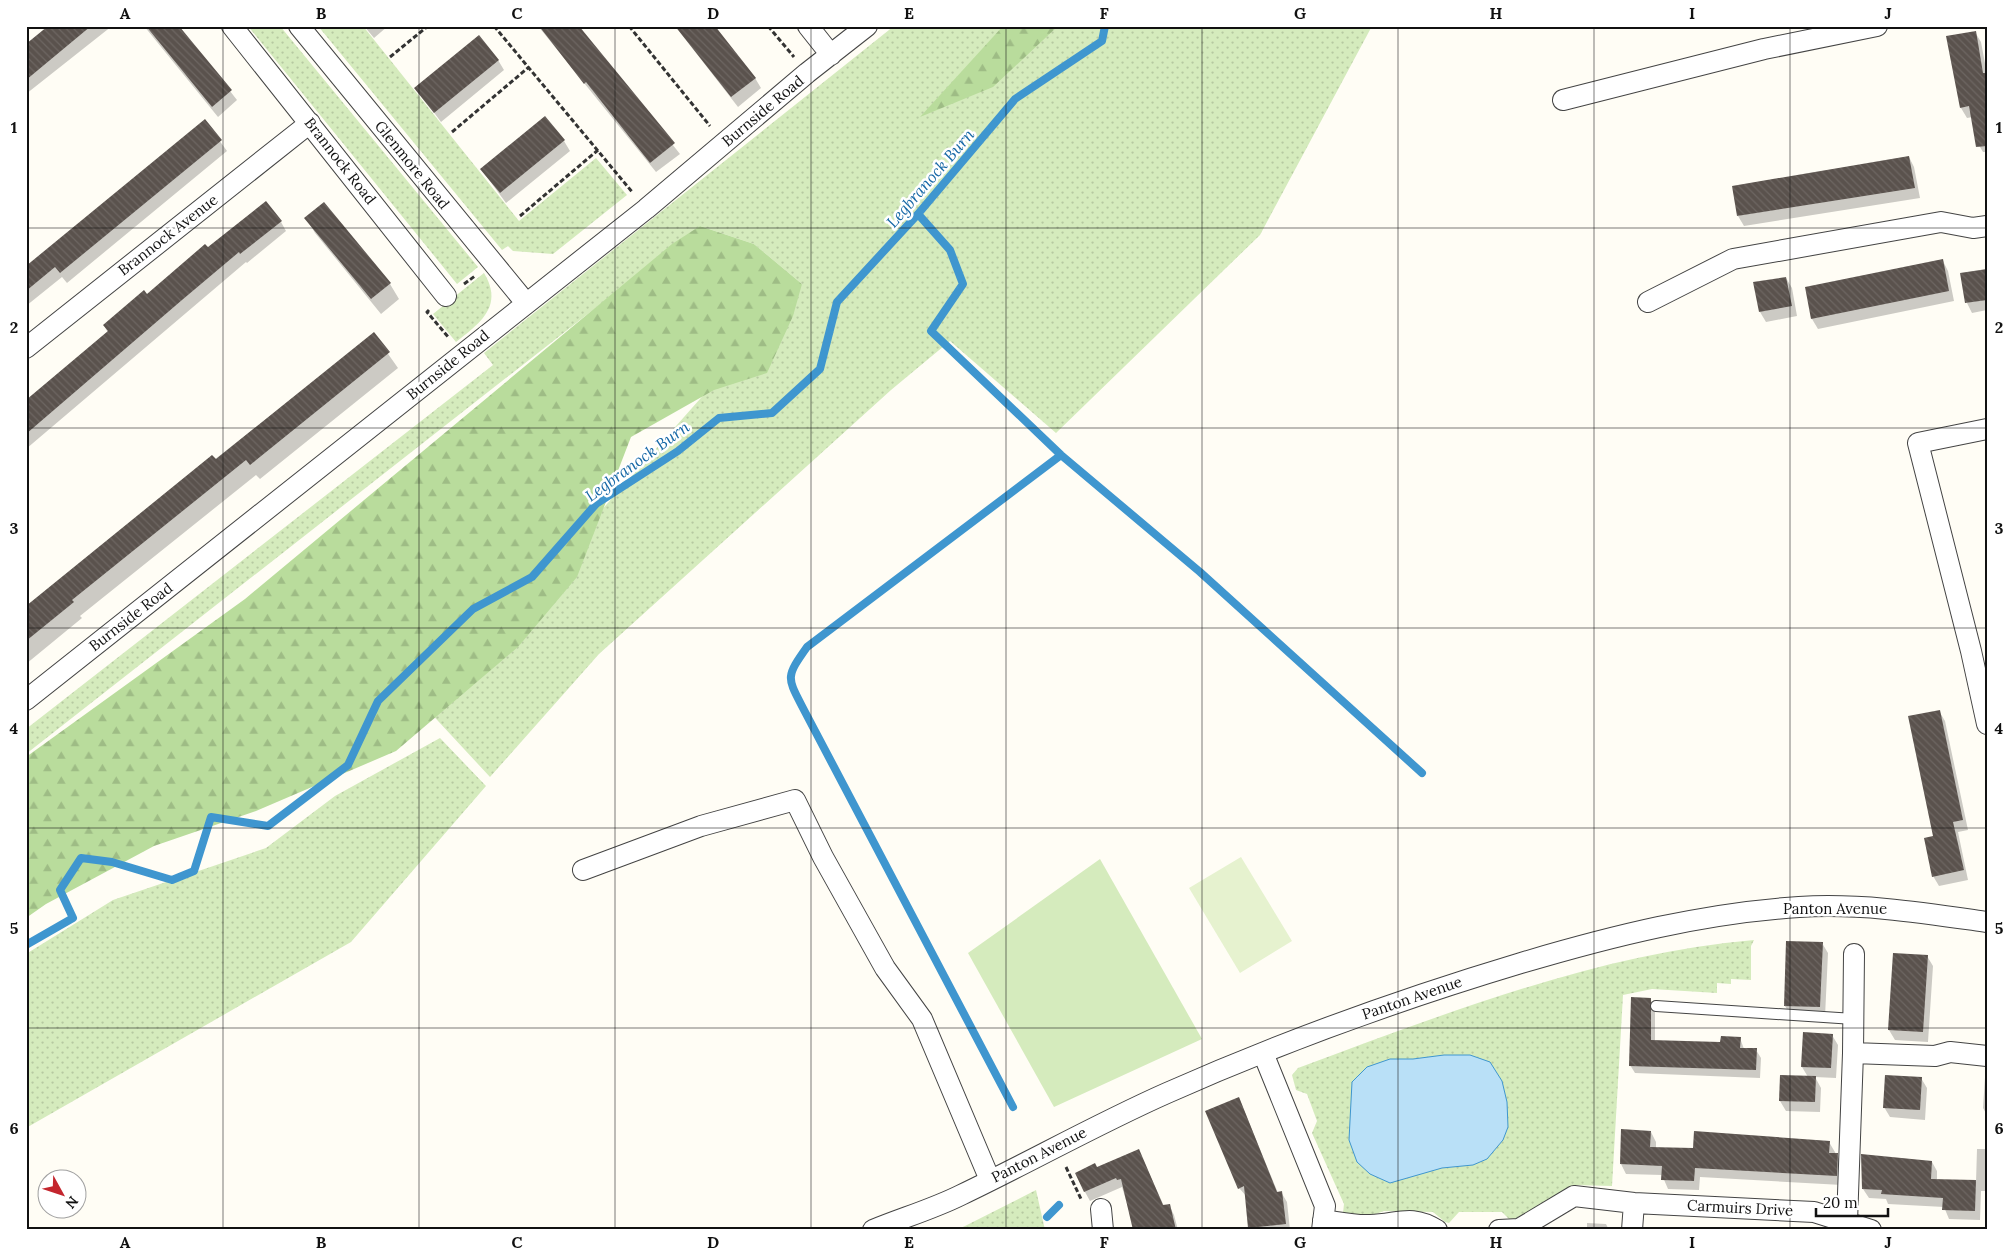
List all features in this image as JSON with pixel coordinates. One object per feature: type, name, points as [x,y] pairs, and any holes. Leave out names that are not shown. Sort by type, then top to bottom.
[{"type":"street","name":"Brannock Road","points":[[232,26],[446,296]]},
{"type":"street","name":"Glenmore Road","points":[[299,26],[526,303]]},
{"type":"street","points":[[808,26],[831,55]]},
{"type":"street","name":"Burnside Road","points":[[26,700],[646,209],[807,73],[867,26]]},
{"type":"street","points":[[1562,100],[1764,49],[1877,26]]},
{"type":"street","name":"Brannock Avenue","points":[[26,348],[310,122]]},
{"type":"street","points":[[1648,302],[1733,259],[1941,222],[1973,228],[1987,226]]},
{"type":"street","points":[[1987,429],[1918,443],[1979,650],[1987,724]]},
{"type":"street","points":[[583,870],[701,826],[795,800],[823,857],[885,968],[922,1019],[990,1180]]},
{"type":"street","name":"Panton Avenue","points":[[873,1230],[958,1197],[1056,1146],[1166,1094],[1263,1053],[1440,987],[1578,946],[1638,931],[1713,917],[1799,907],[1895,909],[1987,922]]},
{"type":"street","points":[[1848,1226],[1854,954]]},
{"type":"street","points":[[1853,1053],[1935,1056],[1950,1052],[1987,1056]]},
{"type":"street","points":[[1263,1053],[1325,1206],[1323,1225],[1370,1226],[1388,1222],[1423,1221],[1436,1230]]},
{"type":"street","name":"Carmuirs Drive","points":[[1499,1230],[1519,1229],[1574,1196],[1634,1203],[1814,1212],[1848,1226],[1871,1230]]},
{"type":"street","points":[[1632,1230],[1634,1203]]},
{"type":"street","points":[[1091,1206],[1103,1230]]},
{"type":"lane","points":[[1656,1006],[1854,1019]]},
{"type":"path","points":[[390,57],[428,26]]},
{"type":"path","points":[[494,26],[646,209]]},
{"type":"path","points":[[629,26],[725,144]]},
{"type":"path","points":[[768,26],[807,73]]},
{"type":"path","points":[[452,132],[528,68]]},
{"type":"path","points":[[520,216],[598,150]]},
{"type":"path","points":[[1056,1146],[1081,1196],[1091,1206]]},
{"type":"green space","points":[[248,26],[280,26],[478,267],[457,284]]},
{"type":"green space","points":[[318,26],[363,26],[519,221],[596,158],[627,195],[553,254],[513,251],[508,246],[502,250]]},
{"type":"green space","points":[[894,26],[1372,26],[1260,235],[1056,433],[950,341],[891,390],[599,654],[490,777],[426,708],[802,284],[754,244],[700,226],[26,754],[26,729],[493,365],[484,353]]},
{"type":"green space","points":[[1003,26],[1058,26],[993,87],[920,117]]},
{"type":"green space","points":[[700,226],[754,244],[802,284],[793,316],[767,373],[714,390],[631,437],[577,577],[518,647],[396,751],[256,811],[154,846],[46,904],[26,918],[26,757],[245,599],[672,244]]},
{"type":"green space","points":[[484,273],[490,285],[491,295],[487,313],[481,321],[456,342],[433,314]]},
{"type":"green space","points":[[440,738],[486,786],[351,942],[26,1128],[26,954],[113,900],[266,848],[335,796]]},
{"type":"green space","points":[[1241,857],[1292,941],[1240,973],[1189,888]]},
{"type":"green space","points":[[1100,859],[1202,1039],[1054,1107],[968,953]]},
{"type":"green space","points":[[1754,940],[1751,946],[1751,980],[1731,979],[1731,984],[1717,983],[1717,993],[1652,989],[1623,995],[1612,1186],[1575,1185],[1511,1221],[1502,1212],[1459,1212],[1449,1223],[1433,1212],[1384,1211],[1367,1217],[1343,1213],[1344,1204],[1312,1133],[1317,1121],[1307,1094],[1296,1090],[1292,1075],[1298,1068],[1466,1007],[1580,972],[1696,947]]},
{"type":"green space","points":[[1036,1190],[1045,1230],[956,1230],[965,1226]]},
{"type":"water","points":[[1444,1055],[1470,1055],[1490,1062],[1502,1081],[1507,1102],[1508,1127],[1503,1140],[1487,1159],[1473,1165],[1442,1168],[1390,1183],[1370,1174],[1357,1162],[1349,1140],[1352,1082],[1367,1067],[1390,1059],[1413,1059]]},
{"type":"building","points":[[48,26],[91,26],[26,80],[26,44]]},
{"type":"building","points":[[146,26],[179,26],[232,90],[212,107]]},
{"type":"building","points":[[539,26],[579,26],[675,143],[650,163],[586,82],[584,84]]},
{"type":"building","points":[[675,26],[715,26],[756,78],[731,97]]},
{"type":"building","points":[[1976,31],[1983,73],[1987,73],[1987,146],[1976,147],[1969,106],[1960,108],[1946,36]]},
{"type":"building","points":[[479,35],[499,60],[434,113],[414,88]]},
{"type":"building","points":[[545,116],[565,140],[500,193],[480,169]]},
{"type":"building","points":[[205,119],[222,140],[60,273],[55,267],[26,291],[26,266]]},
{"type":"building","points":[[1909,156],[1915,188],[1737,216],[1732,186]]},
{"type":"building","points":[[266,201],[282,221],[240,254],[239,252],[26,434],[26,400],[108,331],[103,325],[144,290],[147,294],[205,244],[208,247]]},
{"type":"building","points":[[324,202],[391,283],[371,299],[304,218]]},
{"type":"building","points":[[1943,259],[1949,291],[1811,319],[1805,287]]},
{"type":"building","points":[[1987,269],[1987,300],[1965,303],[1960,273]]},
{"type":"building","points":[[1786,277],[1792,306],[1759,312],[1753,282]]},
{"type":"building","points":[[374,332],[390,352],[250,465],[246,460],[72,600],[74,602],[26,641],[26,606],[212,455],[216,459]]},
{"type":"building","points":[[1940,710],[1963,820],[1953,822],[1964,870],[1932,877],[1924,838],[1933,836],[1908,716]]},
{"type":"building","points":[[1786,941],[1823,942],[1820,1007],[1784,1006]]},
{"type":"building","points":[[1893,953],[1928,955],[1923,1032],[1888,1030]]},
{"type":"building","points":[[1631,997],[1651,998],[1651,1040],[1720,1042],[1721,1036],[1741,1037],[1740,1048],[1757,1048],[1756,1070],[1629,1066]]},
{"type":"building","points":[[1803,1032],[1833,1034],[1831,1068],[1801,1067]]},
{"type":"building","points":[[1780,1075],[1816,1076],[1815,1102],[1779,1101]]},
{"type":"building","points":[[1885,1075],[1922,1077],[1920,1110],[1883,1108]]},
{"type":"building","points":[[1239,1097],[1277,1192],[1282,1191],[1286,1224],[1248,1228],[1244,1186],[1238,1189],[1205,1111]]},
{"type":"building","points":[[1621,1129],[1651,1131],[1650,1147],[1693,1148],[1694,1131],[1830,1141],[1829,1153],[1838,1153],[1837,1176],[1695,1168],[1694,1181],[1661,1180],[1662,1166],[1620,1164]]},
{"type":"building","points":[[1139,1149],[1163,1205],[1170,1204],[1176,1230],[1133,1230],[1121,1179],[1117,1180],[1116,1178],[1084,1192],[1075,1173],[1095,1163],[1097,1167]]},
{"type":"building","points":[[1861,1154],[1932,1161],[1931,1179],[1976,1180],[1975,1211],[1942,1210],[1943,1198],[1881,1194],[1882,1190],[1862,1189]]},
{"type":"waterway","name":"Legbranock Burn","points":[[26,945],[73,918],[60,890],[81,858],[112,862],[172,880],[194,871],[211,817],[268,826],[348,765],[378,701],[473,609],[532,577],[596,504],[678,451],[719,418],[772,413],[820,369],[837,302],[918,214],[1015,99],[1102,41],[1105,26]]},
{"type":"waterway","points":[[918,214],[950,250],[963,284],[931,331],[1061,455],[1200,572],[1422,773]]},
{"type":"waterway","points":[[1013,1107],[798,699],[791,678],[795,665],[807,647],[1061,455]]},
{"type":"waterway","points":[[1047,1217],[1059,1205]]}]
